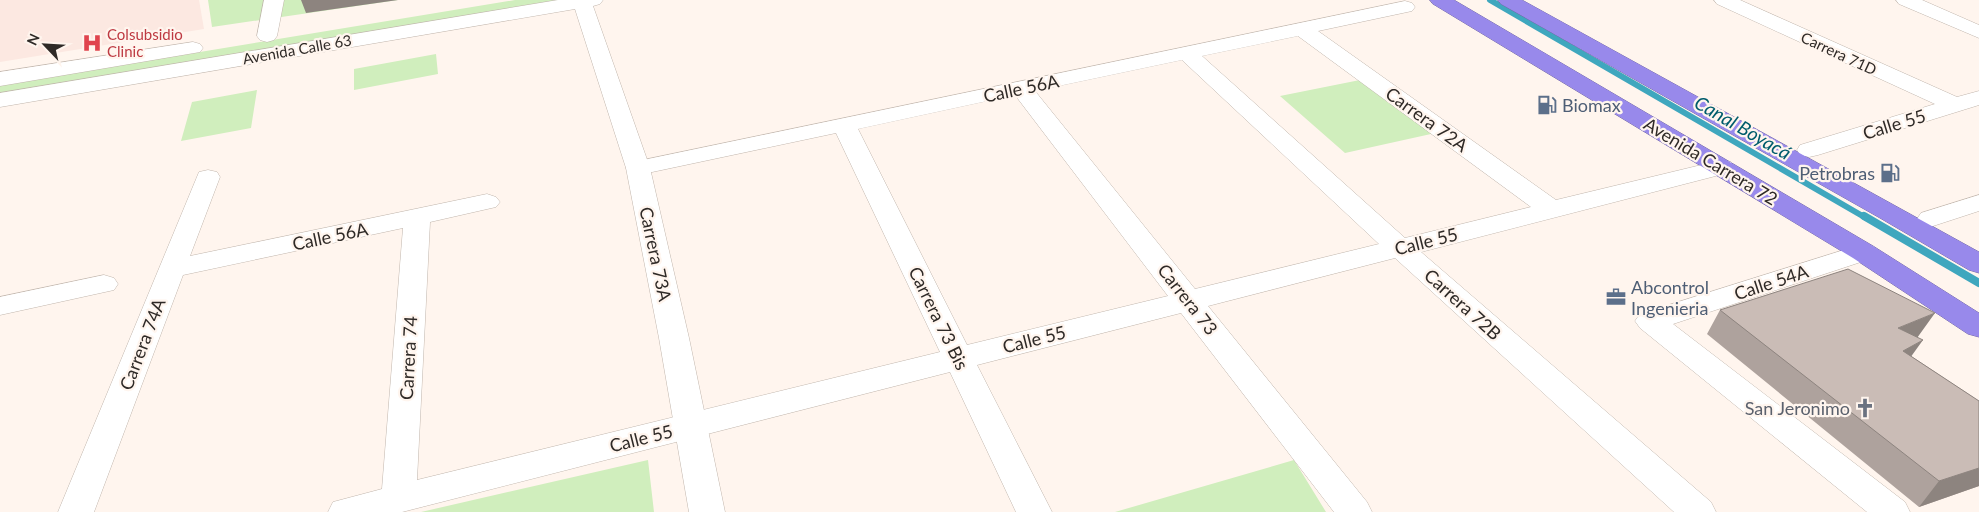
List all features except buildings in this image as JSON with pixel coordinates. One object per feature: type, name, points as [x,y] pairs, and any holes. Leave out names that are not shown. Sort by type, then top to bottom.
[{"type":"highway","name":"Avenida Carrera 72","points":[[1440,0],[1627,96],[1826,211],[1979,305]]},
{"type":"highway","name":"Avenida Carrera 72","points":[[1462,0],[1587,87],[1863,252],[1979,327]]},
{"type":"highway","points":[[1508,0],[1979,264]]},
{"type":"highway","points":[[1532,0],[1809,150],[1979,246]]},
{"type":"highway","points":[[1605,40],[1634,71]]},
{"type":"highway","points":[[1587,87],[1627,96]]},
{"type":"highway","points":[[1826,211],[1863,252]]},
{"type":"street","points":[[266,36],[274,0]]},
{"type":"street","name":"Avenida Calle 63","points":[[0,80],[485,0]]},
{"type":"street","name":"Carrera 71D","points":[[1724,0],[1954,105]]},
{"type":"street","points":[[1906,0],[1979,32]]},
{"type":"street","name":"Avenida Calle 63","points":[[0,100],[588,1]]},
{"type":"street","name":"Carrera 73A","points":[[588,1],[638,168],[707,512]]},
{"type":"street","name":"Calle 56A","points":[[638,168],[1405,7]]},
{"type":"street","name":"Carrera 72A","points":[[1302,29],[1551,209]]},
{"type":"street","name":"Carrera 72B","points":[[1186,53],[1400,248],[1698,512]]},
{"type":"street","name":"Carrera 73","points":[[1021,88],[1354,512]]},
{"type":"street","name":"Calle 55","points":[[1809,150],[1979,98]]},
{"type":"street","name":"Carrera 73 Bis","points":[[844,125],[1034,512]]},
{"type":"street","name":"Calle 55","points":[[346,512],[1722,167]]},
{"type":"street","name":"Carrera 74A","points":[[76,512],[208,177]]},
{"type":"street","name":"Calle 56A","points":[[172,269],[487,202]]},
{"type":"street","points":[[1930,218],[1979,203]]},
{"type":"street","name":"Carrera 74","points":[[400,498],[416,218]]},
{"type":"street","name":"Calle 54A","points":[[1863,252],[1650,321],[1892,512]]},
{"type":"street","points":[[0,306],[104,284]]},
{"type":"shaded area","points":[[0,0],[199,0],[204,29],[0,62]]},
{"type":"green space","points":[[208,0],[398,0],[212,27]]},
{"type":"green space","points":[[515,0],[564,0],[0,95],[0,85]]},
{"type":"green space","points":[[436,54],[438,74],[354,90],[354,69]]},
{"type":"green space","points":[[1370,78],[1440,132],[1345,153],[1280,96]]},
{"type":"green space","points":[[257,90],[251,128],[181,141],[192,102]]},
{"type":"green space","points":[[648,460],[654,512],[421,512]]},
{"type":"green space","points":[[1294,460],[1326,512],[1115,512]]},
{"type":"waterway","name":"Canal Boyacá","points":[[1490,0],[1866,218]]},
{"type":"waterway","name":"Canal Boyacá","points":[[1864,216],[1979,283]]},
{"type":"place","name":"Colsubsidio Clinic","points":[[92,43]]},
{"type":"place","name":"Biomax","points":[[1547,105]]},
{"type":"place","name":"Petrobras","points":[[1890,173]]},
{"type":"place","name":"Abcontrol Ingenieria","points":[[1616,297]]},
{"type":"place","name":"San Jeronimo","points":[[1865,408]]}]
